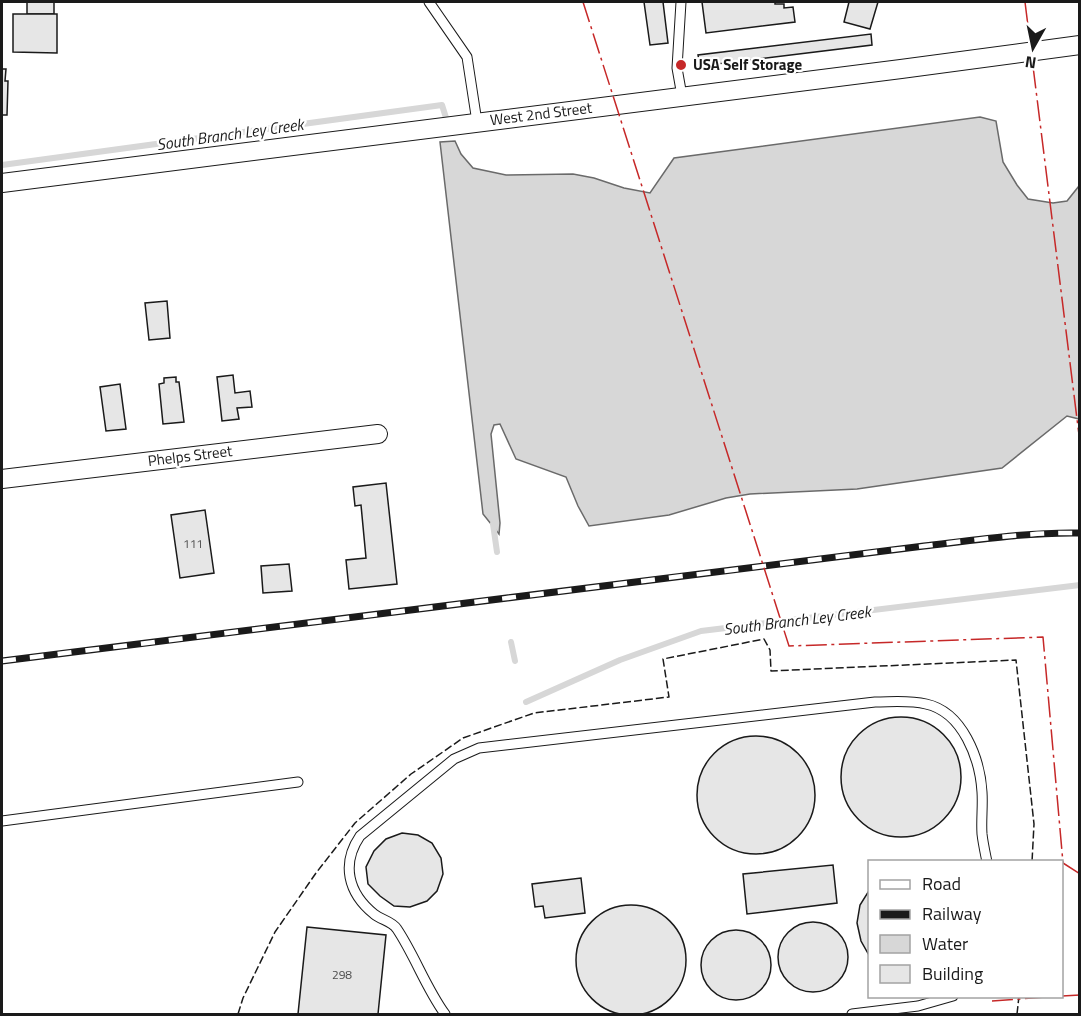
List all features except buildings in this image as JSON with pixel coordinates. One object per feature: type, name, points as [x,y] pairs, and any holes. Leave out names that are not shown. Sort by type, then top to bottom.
[{"type":"street","name":"West 2nd Street","points":[[2,183],[1080,45]]},
{"type":"street","name":"Phelps Street","points":[[2,479],[378,434]]},
{"type":"lane","points":[[429,2],[467,57],[477,122]]},
{"type":"lane","points":[[681,2],[677,68],[682,96]]},
{"type":"lane","points":[[445,1014],[396,926],[375,915],[363,904],[354,890],[350,880],[351,849],[360,836],[454,759],[479,748],[875,702],[906,701],[928,704],[947,715],[963,731],[976,761],[982,790],[982,835],[987,860]]},
{"type":"lane","points":[[2,821],[298,782]]},
{"type":"lane","points":[[852,1014],[918,1006],[946,998]]},
{"type":"water","points":[[980,117],[996,121],[1003,162],[1028,199],[1053,203],[1067,201],[1079,186],[1079,419],[1067,416],[1002,468],[857,489],[750,494],[726,498],[669,515],[589,526],[566,477],[516,459],[500,424],[494,425],[491,434],[500,523],[499,534],[483,514],[440,142],[455,141],[461,154],[473,168],[506,175],[573,174],[650,193],[674,158]]},
{"type":"waterway","name":"South Branch Ley Creek","points":[[2,165],[442,105],[447,121]]},
{"type":"waterway","name":"South Branch Ley Creek","points":[[493,524],[497,552]]},
{"type":"waterway","name":"South Branch Ley Creek","points":[[526,702],[620,660],[701,631],[1080,585]]},
{"type":"waterway","name":"South Branch Ley Creek","points":[[511,642],[515,661]]},
{"type":"railway","points":[[2,661],[963,541],[1021,535],[1080,533]]},
{"type":"fence","points":[[238,1014],[243,998],[275,932],[316,873],[355,823],[411,774],[463,738],[534,713],[669,697],[663,659],[764,639],[770,650],[771,671],[1016,660],[1034,824],[1032,860]]},
{"type":"fence","points":[[1017,1014],[1019,998]]},
{"type":"power","points":[[583,2],[789,646],[1043,637],[1063,860]]},
{"type":"power","points":[[1025,2],[1080,443]]},
{"type":"power","points":[[1063,863],[1080,874]]},
{"type":"power","points":[[1063,996],[1080,995]]},
{"type":"power","points":[[992,1001],[1033,998]]},
{"type":"place","name":"USA Self Storage","points":[[681,65]]}]
